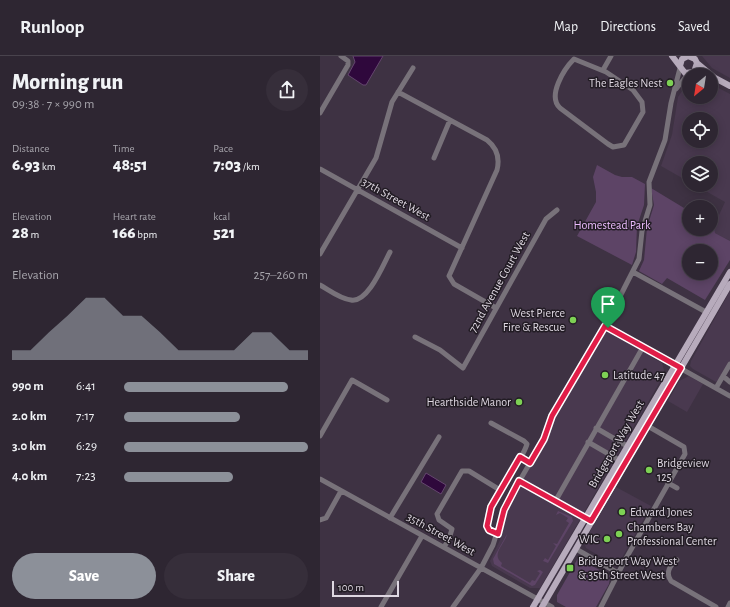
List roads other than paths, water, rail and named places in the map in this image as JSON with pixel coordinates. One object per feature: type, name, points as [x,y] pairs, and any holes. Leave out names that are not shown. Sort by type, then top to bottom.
[{"type":"main road","points":[[672,56],[682,70]]},
{"type":"main road","points":[[680,67],[682,59],[688,56],[695,58],[697,63],[703,68]]},
{"type":"main road","points":[[697,63],[697,68]]},
{"type":"main road","points":[[718,80],[730,86]]},
{"type":"main road","name":"Bridgeport Way West","points":[[533,607],[674,364],[730,272]]},
{"type":"main road","name":"Bridgeport Way West","points":[[543,605],[646,425],[730,284]]},
{"type":"street","points":[[320,113],[347,67],[348,61],[341,56]]},
{"type":"street","points":[[603,70],[611,56]]},
{"type":"street","points":[[574,58],[603,70],[633,90],[644,106],[643,112],[627,142],[620,147],[613,147],[602,140],[560,108],[554,98],[555,90],[574,58]]},
{"type":"street","points":[[453,607],[481,568],[498,534],[504,510],[544,439],[552,416],[605,326],[639,259],[642,231],[650,205],[649,182],[665,140],[671,103],[680,67]]},
{"type":"street","points":[[320,254],[376,158],[390,108],[413,68]]},
{"type":"street","points":[[675,90],[682,82]]},
{"type":"street","points":[[398,92],[490,142],[496,149],[498,158],[497,170],[449,276],[454,284],[496,308]]},
{"type":"street","points":[[434,158],[450,120]]},
{"type":"street","name":"37th Street West","points":[[320,169],[462,248]]},
{"type":"street","name":"72nd Avenue Court West","points":[[415,337],[440,350],[463,368],[546,219],[557,210]]},
{"type":"street","points":[[320,285],[346,299],[359,300],[366,294],[390,252]]},
{"type":"street","points":[[633,272],[706,312]]},
{"type":"street","points":[[605,326],[730,396]]},
{"type":"street","points":[[556,500],[596,428],[644,347]]},
{"type":"street","points":[[716,388],[730,364]]},
{"type":"street","points":[[723,376],[730,382]]},
{"type":"street","points":[[320,436],[352,380],[387,400]]},
{"type":"street","points":[[492,423],[526,442],[527,446],[490,509],[487,526],[489,530],[498,534]]},
{"type":"street","points":[[601,607],[614,585],[618,573],[685,454],[685,448],[646,425]]},
{"type":"street","points":[[596,428],[627,446]]},
{"type":"street","points":[[390,518],[439,437]]},
{"type":"street","points":[[588,442],[619,460]]},
{"type":"street","points":[[520,457],[530,463]]},
{"type":"street","points":[[444,547],[449,539],[452,528],[438,518],[437,514],[461,474],[466,470],[500,490]]},
{"type":"street","name":"35th Street West","points":[[320,479],[538,599],[543,605],[552,607]]},
{"type":"street","points":[[519,481],[556,500],[591,521]]},
{"type":"street","points":[[668,483],[677,488]]},
{"type":"street","points":[[320,520],[326,518],[341,491]]},
{"type":"street","points":[[381,607],[422,536]]},
{"type":"street","points":[[576,549],[618,573]]},
{"type":"street","points":[[677,560],[669,569],[668,575],[671,581],[716,607]]},
{"type":"street","points":[[728,607],[730,603]]},
{"type":"place","name":"The Eagles Nest","points":[[670,83]]},
{"type":"place","name":"West Pierce Fire & Rescue","points":[[573,320]]},
{"type":"place","name":"Latitude 47","points":[[605,375]]},
{"type":"place","name":"Hearthside Manor","points":[[519,402]]},
{"type":"place","name":"Bridgeview 125","points":[[649,470]]},
{"type":"place","name":"Edward Jones","points":[[622,512]]},
{"type":"place","name":"Chambers Bay Professional Center","points":[[619,534]]},
{"type":"place","name":"WIC","points":[[607,539]]},
{"type":"place","name":"Bridgeport Way West & 35th Street West","points":[[570,568]]},
{"type":"park label","name":"Homestead Park","points":[[612,225]]}]
